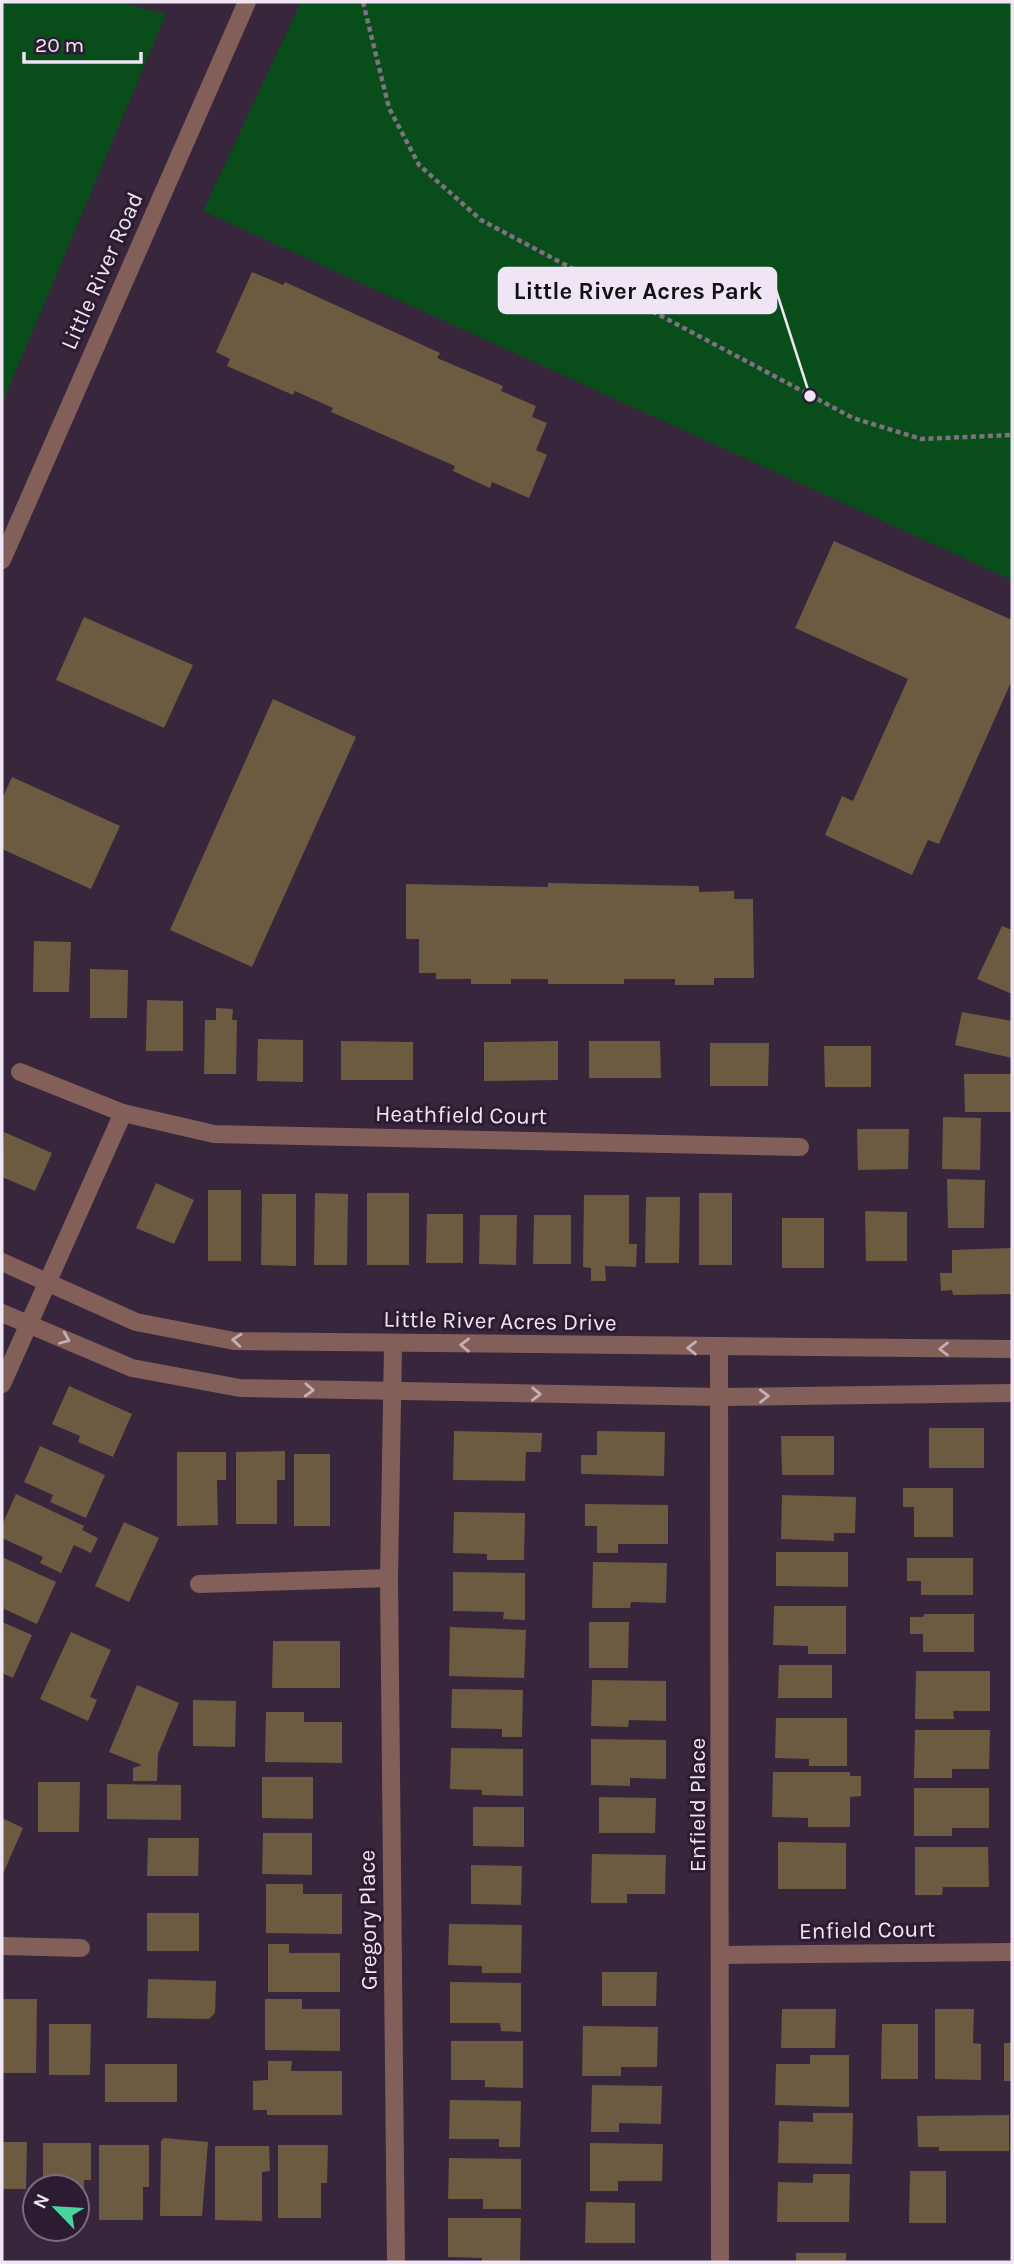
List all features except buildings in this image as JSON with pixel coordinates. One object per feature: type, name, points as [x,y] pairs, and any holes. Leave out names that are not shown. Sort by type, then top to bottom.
[{"type":"street","name":"Little River Road","points":[[2,560],[247,2]]},
{"type":"street","name":"Heathfield Court","points":[[20,1072],[123,1113],[214,1134],[800,1147]]},
{"type":"street","points":[[2,1384],[123,1113]]},
{"type":"street","name":"Little River Acres Drive","points":[[2,1262],[136,1322],[234,1341],[393,1345],[1012,1349]]},
{"type":"street","points":[[2,1313],[132,1368],[240,1388],[719,1397],[1012,1393]]},
{"type":"street","name":"Gregory Place","points":[[393,1345],[389,1578],[396,2262]]},
{"type":"street","name":"Enfield Place","points":[[719,1348],[722,1955],[720,2262]]},
{"type":"street","points":[[200,1584],[389,1578]]},
{"type":"street","points":[[2,1946],[81,1948]]},
{"type":"street","name":"Enfield Court","points":[[722,1955],[1012,1951]]},
{"type":"path","points":[[363,2],[389,108],[419,164],[481,220],[853,418],[921,439],[1012,435]]},
{"type":"green space","points":[[2,2],[118,2],[166,14],[2,404]]},
{"type":"green space","points":[[301,2],[1012,2],[1012,580],[203,211]]},
{"type":"place","name":"Little River Acres Park","points":[[810,396]]}]
